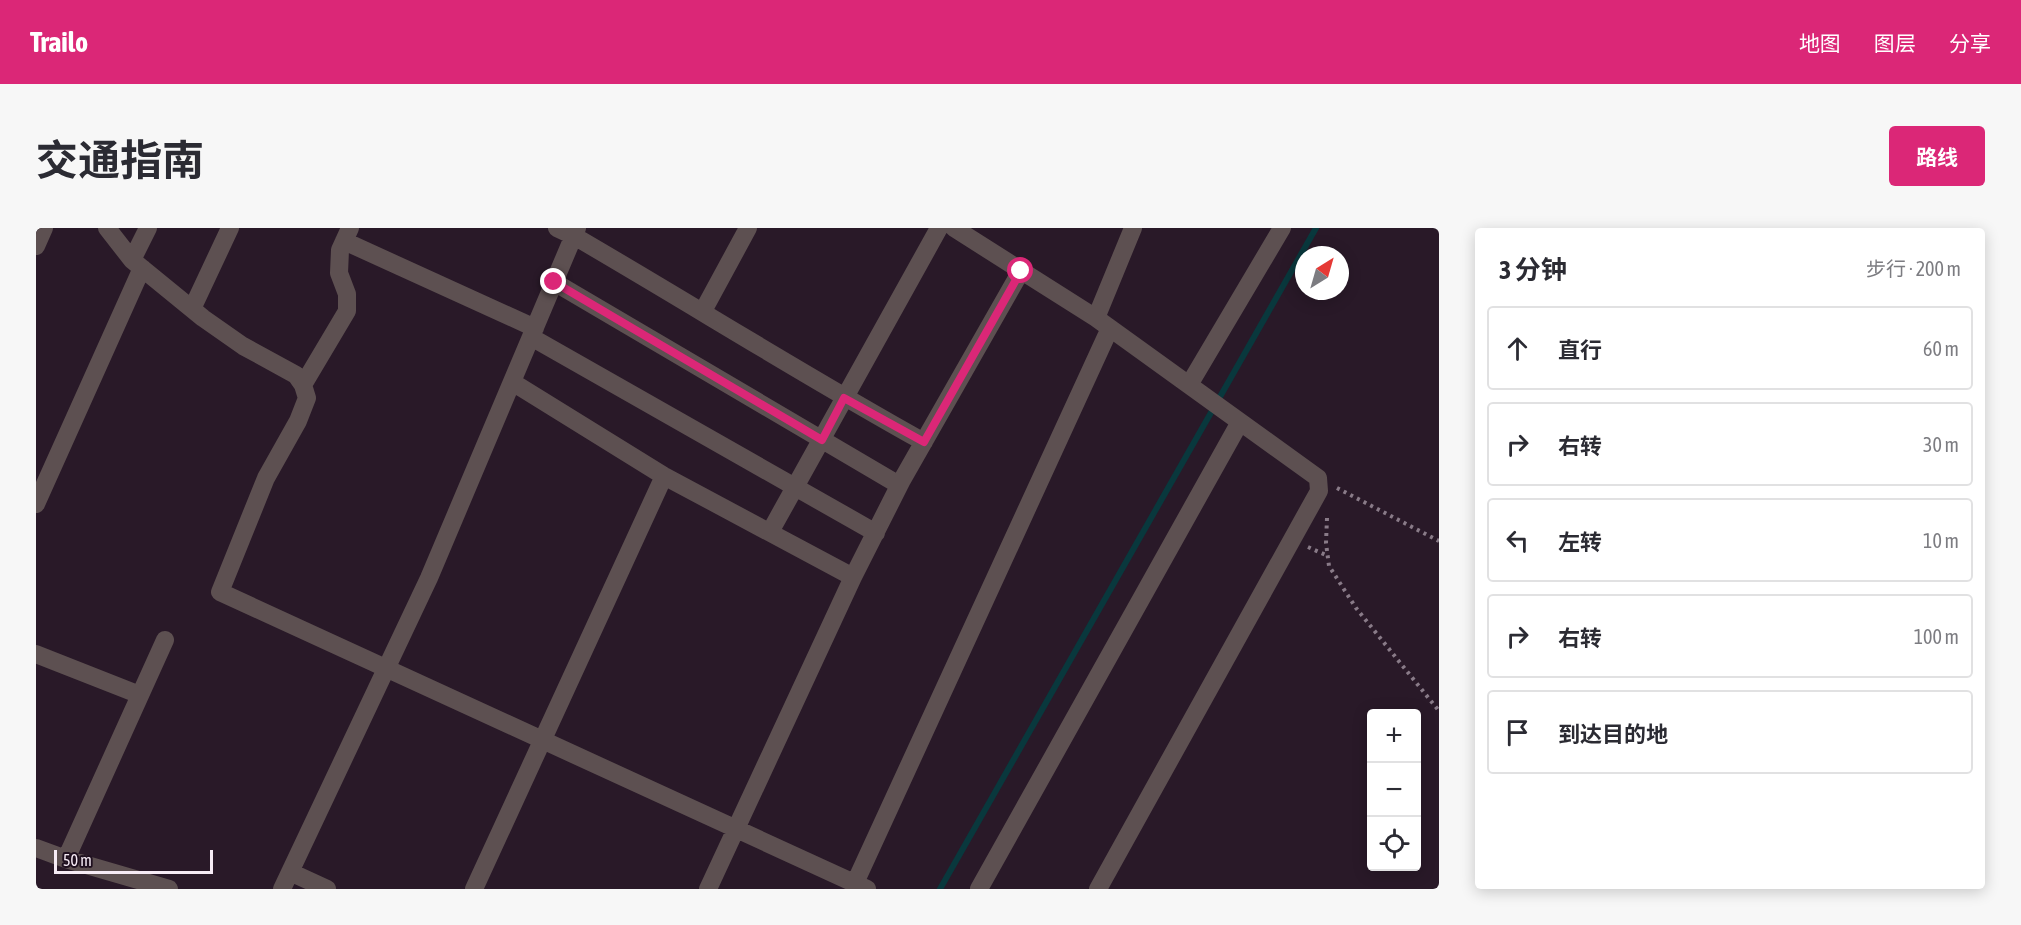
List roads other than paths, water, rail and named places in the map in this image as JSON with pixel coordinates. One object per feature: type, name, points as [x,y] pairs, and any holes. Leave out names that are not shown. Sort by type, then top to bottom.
[{"type":"street","points":[[36,246],[44,228]]},
{"type":"street","points":[[107,228],[137,264],[192,309],[243,346],[296,375],[303,385],[307,398],[305,405],[266,478],[220,592],[861,886],[1103,323],[1133,228]]},
{"type":"street","points":[[36,504],[137,264],[148,228]]},
{"type":"street","points":[[192,309],[230,228]]},
{"type":"street","points":[[703,311],[748,228]]},
{"type":"street","points":[[770,532],[939,228]]},
{"type":"street","points":[[954,228],[1103,323],[1318,477],[1319,491],[1098,889]]},
{"type":"street","points":[[1191,386],[1282,228]]},
{"type":"street","points":[[282,889],[429,578],[554,282],[569,231],[844,398],[924,442]]},
{"type":"street","points":[[303,385],[347,310],[347,294],[339,273],[340,250],[347,235],[533,333],[876,532]]},
{"type":"street","points":[[708,889],[899,485],[1021,271]]},
{"type":"street","points":[[554,282],[899,485]]},
{"type":"street","points":[[512,382],[664,476],[854,577]]},
{"type":"street","points":[[979,889],[1234,417]]},
{"type":"street","points":[[474,889],[664,476]]},
{"type":"street","points":[[66,859],[165,640]]},
{"type":"street","points":[[36,654],[140,695]]},
{"type":"street","points":[[36,848],[170,889]]},
{"type":"street","points":[[290,872],[327,889]]},
{"type":"waterway","points":[[940,889],[1316,228]]}]
